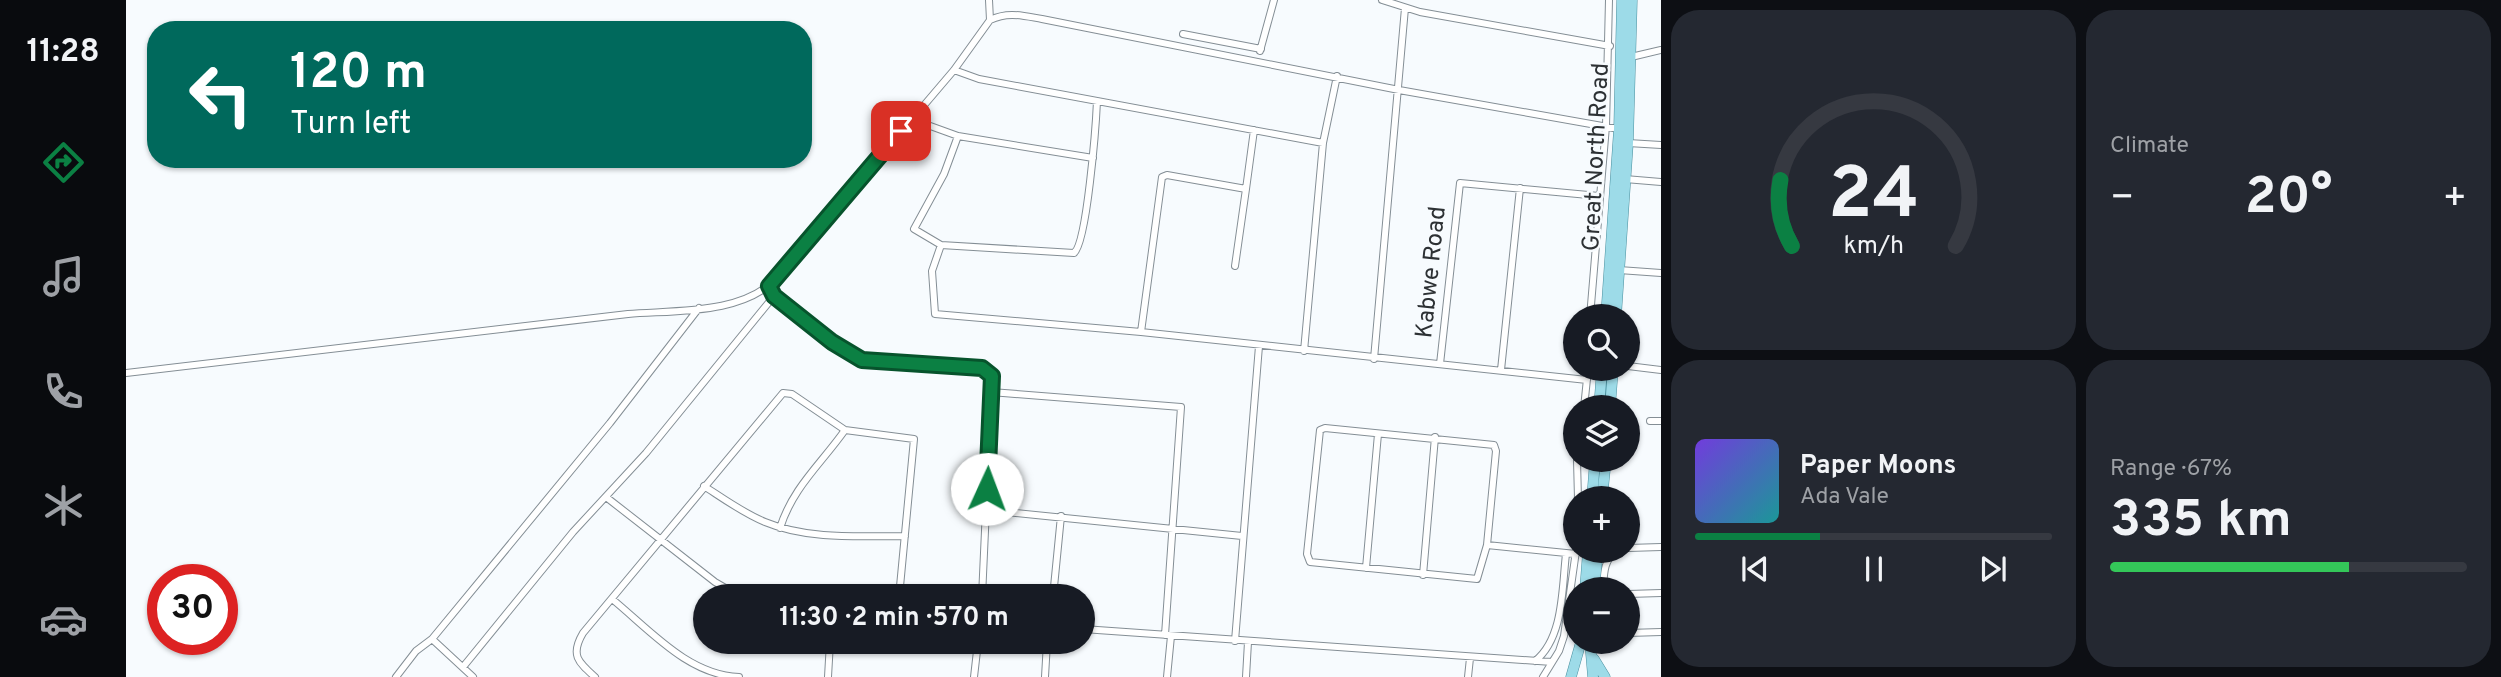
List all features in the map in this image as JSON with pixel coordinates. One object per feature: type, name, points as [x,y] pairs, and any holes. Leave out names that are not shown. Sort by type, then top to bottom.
[{"type":"main road","name":"Great North Road","points":[[1607,304],[1619,128],[1622,0]]},
{"type":"main road","name":"Great North Road","points":[[1617,304],[1628,143],[1632,0]]},
{"type":"main road","points":[[1572,677],[1582,654]]},
{"type":"main road","points":[[1589,654],[1593,677]]},
{"type":"main road","points":[[1592,654],[1605,677]]},
{"type":"street","points":[[126,373],[735,302],[769,286],[954,70],[990,20],[989,0]]},
{"type":"street","points":[[1257,59],[1274,0]]},
{"type":"street","points":[[1382,0],[1405,8],[1609,46]]},
{"type":"street","points":[[1591,304],[1606,126],[1609,46],[1607,0]]},
{"type":"street","points":[[1374,359],[1405,8]]},
{"type":"street","points":[[990,20],[1014,14],[1257,59],[1399,90],[1471,100],[1619,128]]},
{"type":"street","points":[[1183,34],[1261,49]]},
{"type":"street","points":[[1201,49],[1203,38]]},
{"type":"street","points":[[1631,57],[1661,50]]},
{"type":"street","points":[[954,70],[979,79],[1323,143]]},
{"type":"street","points":[[1304,351],[1323,143],[1337,76]]},
{"type":"street","points":[[958,135],[944,174],[914,229],[941,245],[1077,252],[1093,158],[1097,101]]},
{"type":"street","points":[[911,119],[958,135],[1093,158]]},
{"type":"street","points":[[1235,266],[1254,130]]},
{"type":"street","points":[[1628,143],[1661,145]]},
{"type":"street","points":[[1141,332],[1164,175],[1246,189]]},
{"type":"street","points":[[1625,179],[1661,182]]},
{"type":"street","name":"Kabwe Road","points":[[1440,364],[1460,183],[1520,188]]},
{"type":"street","points":[[1501,370],[1520,188],[1599,196]]},
{"type":"street","points":[[941,245],[932,271],[935,314],[1141,332],[1563,377]]},
{"type":"street","points":[[1619,270],[1661,273]]},
{"type":"street","points":[[769,286],[774,296],[832,342],[862,360],[982,368],[992,376],[983,584]]},
{"type":"street","points":[[463,667],[646,453],[774,296]]},
{"type":"street","points":[[396,677],[416,651],[432,639],[610,423],[699,308]]},
{"type":"street","points":[[1235,641],[1259,346]]},
{"type":"street","points":[[1640,367],[1661,370]]},
{"type":"street","points":[[991,392],[1181,407],[1171,528],[1167,677]]},
{"type":"street","points":[[595,677],[578,662],[576,646],[660,539],[783,393],[792,394],[845,430],[914,439],[900,584]]},
{"type":"street","points":[[1650,421],[1661,421]]},
{"type":"street","points":[[1325,428],[1378,434],[1492,443],[1495,448],[1487,545],[1477,579],[1312,564],[1307,554],[1320,430],[1325,428]]},
{"type":"street","points":[[780,528],[789,501],[845,430]]},
{"type":"street","points":[[1366,568],[1378,434]]},
{"type":"street","points":[[1423,575],[1435,438]]},
{"type":"street","points":[[704,486],[748,514],[780,528],[869,537],[905,536]]},
{"type":"street","points":[[606,497],[718,584]]},
{"type":"street","points":[[986,510],[1242,536]]},
{"type":"street","points":[[1054,584],[1061,516]]},
{"type":"street","points":[[1487,545],[1563,554]]},
{"type":"street","points":[[1640,548],[1661,547]]},
{"type":"street","points":[[1535,661],[1548,646],[1556,624],[1565,563]]},
{"type":"street","points":[[1543,677],[1559,651],[1570,612],[1575,563]]},
{"type":"street","points":[[1640,594],[1661,593]]},
{"type":"street","points":[[612,599],[697,667],[724,677],[739,677]]},
{"type":"street","points":[[1095,630],[1552,662]]},
{"type":"street","points":[[1640,633],[1661,632]]},
{"type":"street","points":[[432,639],[463,667],[469,676]]},
{"type":"street","points":[[1245,677],[1248,642]]},
{"type":"street","points":[[828,677],[829,654]]},
{"type":"street","points":[[974,677],[977,654]]},
{"type":"street","points":[[1045,677],[1046,654]]},
{"type":"street","points":[[1468,677],[1470,658]]},
{"type":"route","points":[[901,131],[769,286],[774,296],[847,353],[862,360],[982,368],[989,372],[992,376],[987,489]]}]
